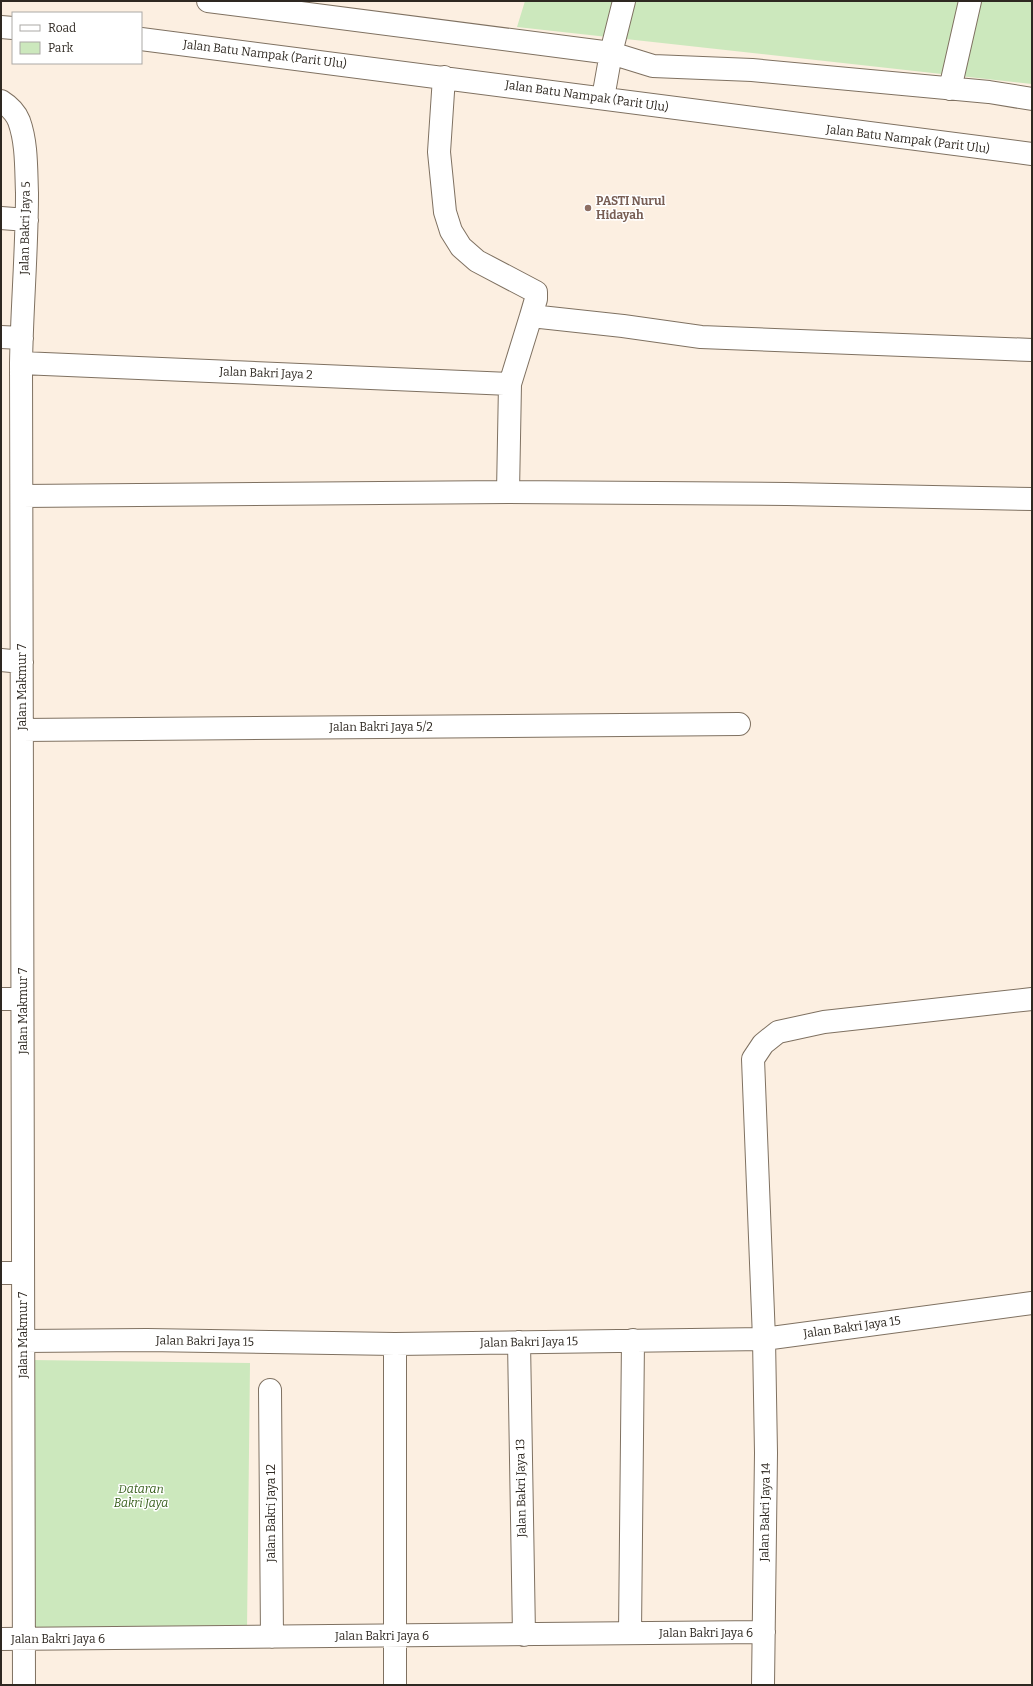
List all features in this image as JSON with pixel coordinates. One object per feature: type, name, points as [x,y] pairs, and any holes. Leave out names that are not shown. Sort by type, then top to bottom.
[{"type":"street","points":[[208,1],[611,53],[654,66],[752,70],[989,92],[1032,99]]},
{"type":"street","points":[[603,98],[611,53],[624,1]]},
{"type":"street","points":[[950,89],[970,1]]},
{"type":"street","points":[[1,27],[12,28]]},
{"type":"street","name":"Jalan Batu Nampak (Parit Ulu)","points":[[142,39],[1032,154]]},
{"type":"street","points":[[444,77],[439,152],[445,212],[451,231],[461,247],[476,261],[536,292],[536,299],[510,384],[508,492]]},
{"type":"street","name":"Jalan Bakri Jaya 5","points":[[1,101],[11,107],[18,120],[26,154],[27,220],[11,337]]},
{"type":"street","points":[[1,218],[27,220]]},
{"type":"street","points":[[531,316],[623,326],[701,337],[1032,350]]},
{"type":"street","name":"Jalan Makmur 7","points":[[11,337],[22,363],[22,496],[11,661],[22,730],[24,1685]]},
{"type":"street","name":"Jalan Bakri Jaya 2","points":[[22,363],[510,384]]},
{"type":"street","points":[[22,496],[508,492],[779,494],[1032,499]]},
{"type":"street","name":"Jalan Bakri Jaya 5/2","points":[[22,730],[739,724]]},
{"type":"street","points":[[1,999],[22,999]]},
{"type":"street","name":"Jalan Bakri Jaya 14","points":[[763,1685],[766,1453],[764,1339],[753,1058],[763,1044],[778,1032],[824,1022],[1032,999]]},
{"type":"street","points":[[1,1273],[23,1273]]},
{"type":"street","name":"Jalan Bakri Jaya 15","points":[[23,1341],[147,1340],[395,1344],[764,1339],[1032,1302]]},
{"type":"street","points":[[630,1633],[633,1340]]},
{"type":"street","name":"Jalan Bakri Jaya 13","points":[[519,1342],[524,1635]]},
{"type":"street","points":[[395,1344],[395,1685]]},
{"type":"street","name":"Jalan Bakri Jaya 12","points":[[270,1390],[272,1637]]},
{"type":"street","name":"Jalan Bakri Jaya 6","points":[[1,1639],[24,1640],[764,1632]]},
{"type":"green space","points":[[525,1],[1032,1],[1032,84],[517,27]]},
{"type":"green space","name":"Dataran Bakri Jaya","points":[[32,1360],[250,1363],[247,1630],[35,1630]]},
{"type":"place","name":"PASTI Nurul Hidayah","points":[[588,208]]}]
